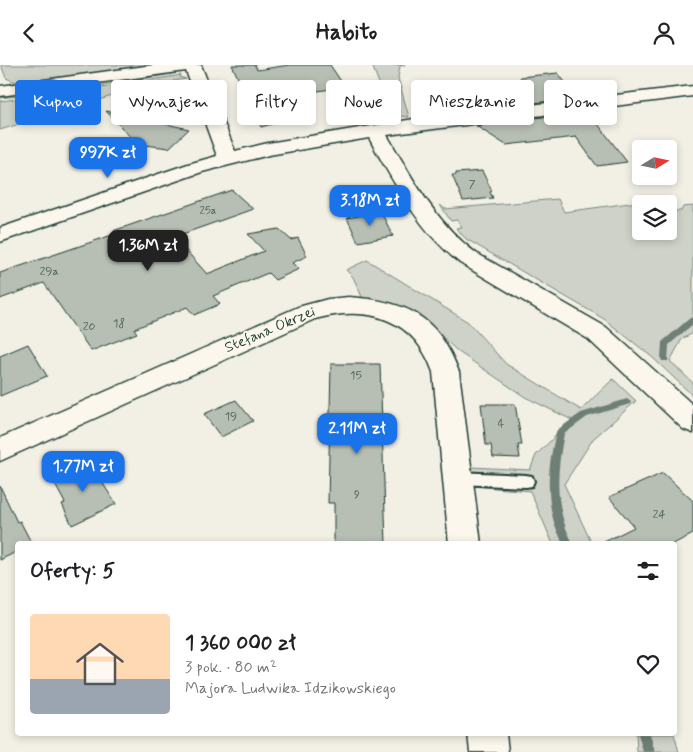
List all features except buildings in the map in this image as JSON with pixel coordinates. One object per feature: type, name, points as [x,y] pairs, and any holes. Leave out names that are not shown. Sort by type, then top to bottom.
[{"type":"street","points":[[0,91],[192,65],[228,158]]},
{"type":"street","points":[[0,235],[228,158],[268,149],[375,131],[523,110],[693,91]]},
{"type":"street","points":[[375,131],[412,193],[438,231],[451,245],[468,258],[597,333],[634,365],[693,422]]},
{"type":"street","name":"Stefana Okrzei","points":[[0,450],[302,315],[327,307],[352,306],[403,316],[424,330],[438,347],[446,372],[465,541]]},
{"type":"street","points":[[487,736],[489,752]]},
{"type":"lane","points":[[457,478],[526,481]]},
{"type":"shaded area","points":[[1,65],[164,65],[50,80],[15,80],[15,82],[6,78]]},
{"type":"shaded area","points":[[372,65],[405,65],[400,66],[399,80],[378,80]]},
{"type":"shaded area","points":[[171,71],[172,74],[137,80],[111,80],[111,84],[101,85],[101,80]]},
{"type":"shaded area","points":[[181,75],[180,77],[186,79],[180,80],[150,80]]},
{"type":"shaded area","points":[[111,86],[111,96],[101,99],[101,88]]},
{"type":"shaded area","points":[[401,89],[409,117],[401,116]]},
{"type":"shaded area","points":[[15,92],[15,96],[0,98],[0,94]]},
{"type":"shaded area","points":[[15,99],[16,125],[0,130],[0,101]]},
{"type":"shaded area","points":[[558,199],[564,212],[632,203],[632,240],[677,240],[677,211],[681,211],[683,207],[693,206],[693,333],[682,339],[670,361],[693,383],[693,396],[652,357],[604,319],[466,239],[456,228],[462,227],[457,220],[451,221],[440,205],[445,209]]},
{"type":"shaded area","points":[[367,260],[468,322],[506,364],[581,410],[613,379],[636,401],[593,439],[564,484],[591,541],[552,541],[530,491],[472,486],[471,467],[530,470],[536,455],[572,420],[525,397],[457,351],[424,319],[398,306],[363,299],[353,277],[346,270]]},
{"type":"shaded area","points":[[636,736],[675,736],[679,752],[637,752]]},
{"type":"waterway","points":[[665,359],[665,344],[693,320]]},
{"type":"waterway","points":[[567,541],[559,521],[554,497],[556,452],[560,432],[584,415],[627,402]]},
{"type":"waterway","points":[[645,736],[649,752]]}]
